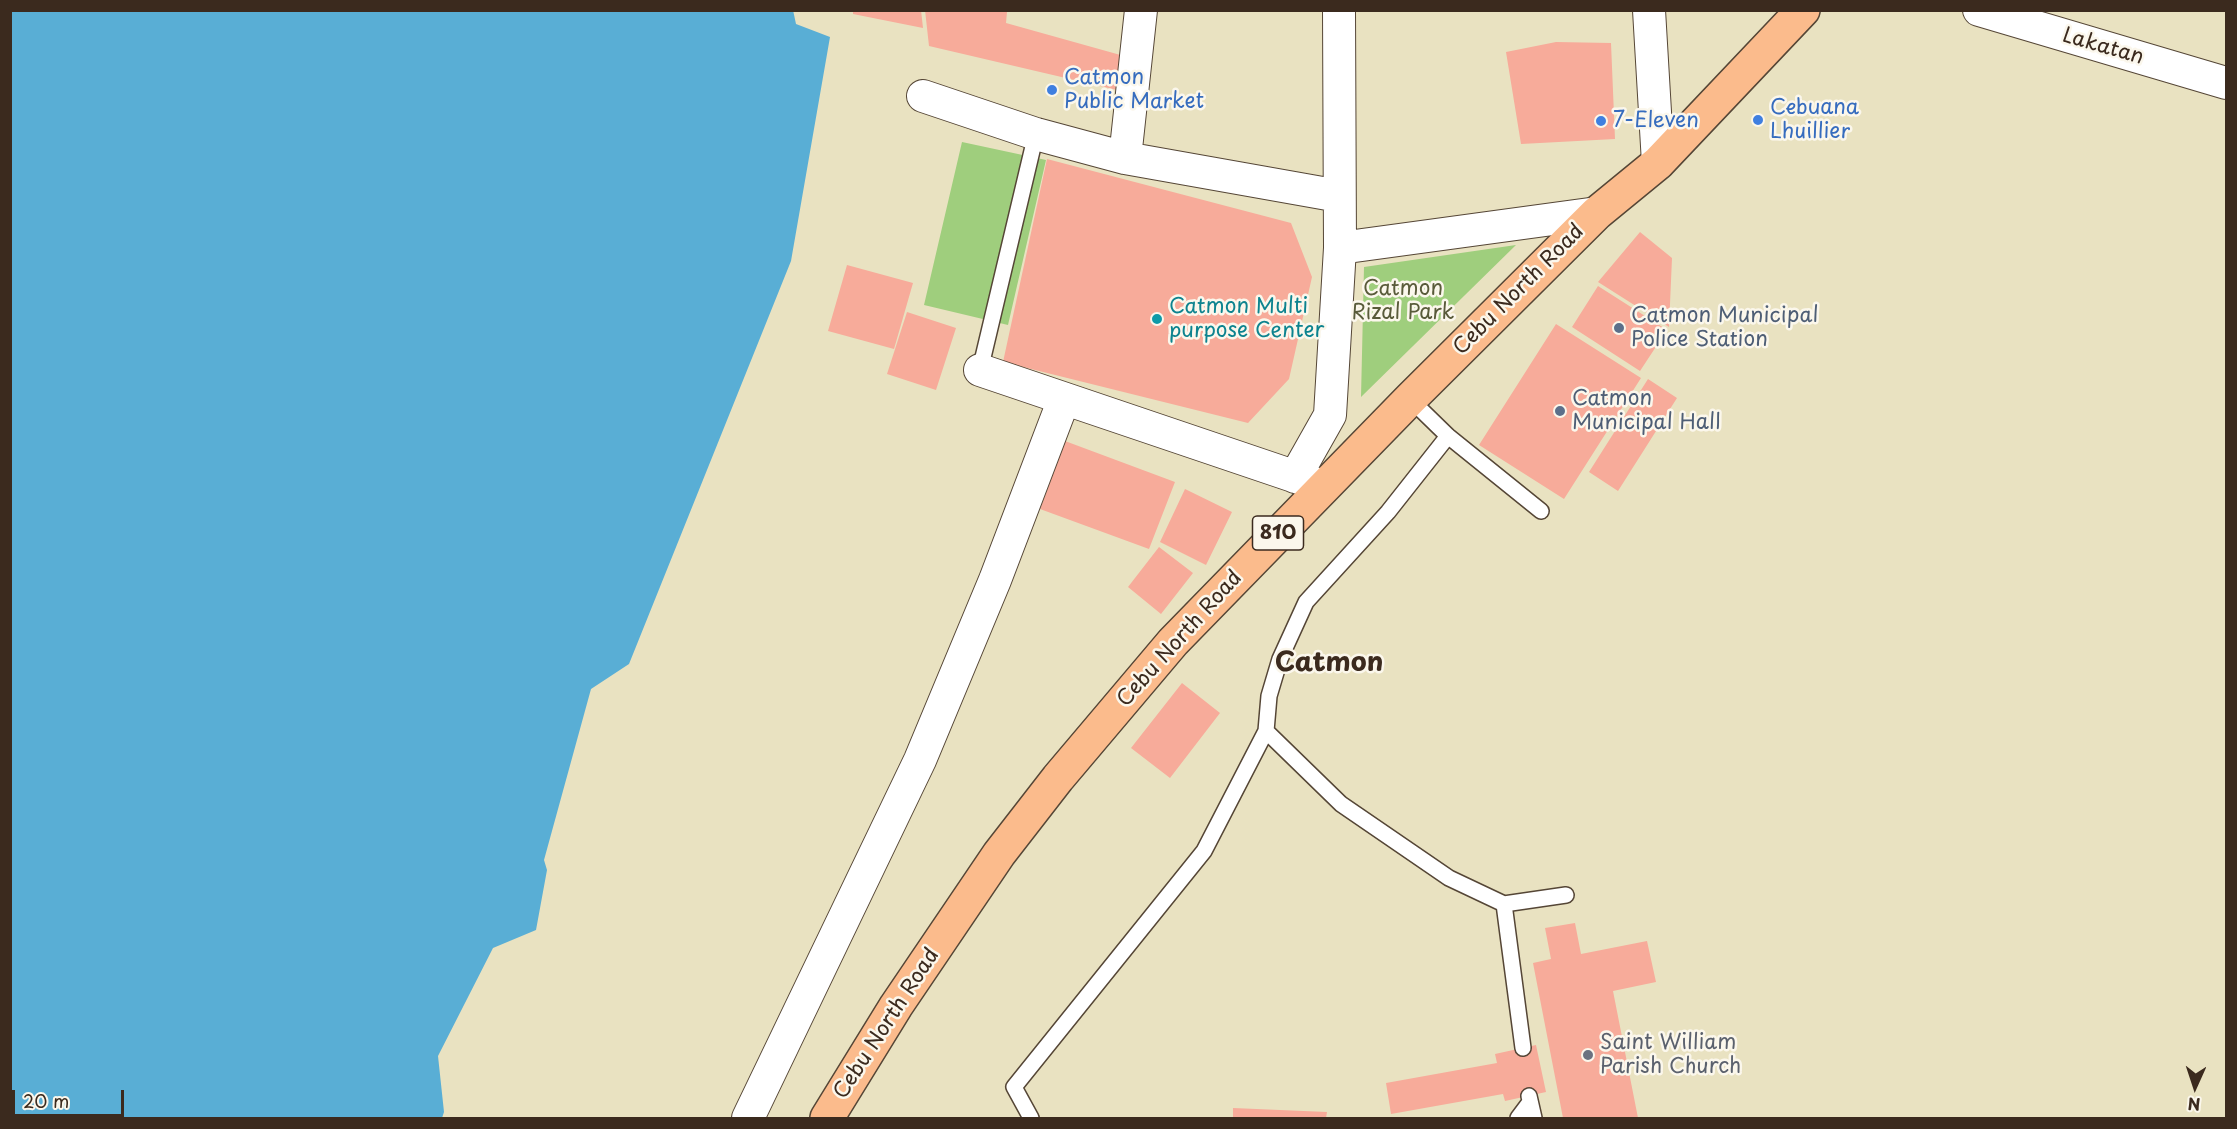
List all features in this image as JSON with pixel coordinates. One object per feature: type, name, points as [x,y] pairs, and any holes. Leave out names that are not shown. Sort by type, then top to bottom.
[{"type":"highway","name":"Cebu North Road","points":[[827,1119],[908,987],[999,854],[1038,803],[1310,482],[1410,399],[1597,213],[1658,163],[1803,10]]},
{"type":"street","points":[[980,370],[1310,482],[1330,415],[1340,248],[1338,10]]},
{"type":"street","points":[[1649,10],[1658,163]]},
{"type":"street","name":"Lakatan","points":[[1978,10],[2226,83]]},
{"type":"street","points":[[1125,158],[1138,11]]},
{"type":"street","points":[[923,96],[1036,134],[1125,158],[1340,196]]},
{"type":"street","points":[[1340,248],[1597,213]]},
{"type":"street","points":[[748,1119],[920,760],[995,580],[1064,399]]},
{"type":"lane","points":[[980,370],[1036,134]]},
{"type":"lane","points":[[1410,399],[1448,436],[1541,511]]},
{"type":"lane","points":[[1031,1119],[1014,1087],[1204,851],[1266,732],[1269,696],[1280,658],[1306,602],[1388,512],[1448,436]]},
{"type":"lane","points":[[1266,732],[1341,804],[1449,878],[1504,904],[1566,895]]},
{"type":"lane","points":[[1504,904],[1523,1048]]},
{"type":"lane","points":[[1518,1119],[1530,1099],[1534,1119]]},
{"type":"green space","points":[[962,142],[1046,160],[1008,325],[924,305]]},
{"type":"green space","name":"Catmon Rizal Park","points":[[1516,245],[1361,397],[1364,267]]},
{"type":"water","points":[[793,10],[796,24],[830,37],[791,261],[629,664],[591,689],[544,860],[547,870],[536,930],[493,948],[438,1056],[444,1112],[442,1118],[11,1118],[11,11]]},
{"type":"building","points":[[853,10],[921,10],[923,28],[853,14]]},
{"type":"building","points":[[925,10],[1007,12],[1006,23],[1124,56],[1117,90],[929,46]]},
{"type":"building","points":[[1556,42],[1611,43],[1615,139],[1521,144],[1506,52]]},
{"type":"building","name":"Catmon Multi purpose Center","points":[[1047,159],[1291,223],[1312,277],[1289,379],[1248,423],[1003,362]]},
{"type":"building","points":[[1640,232],[1672,258],[1669,327],[1598,282]]},
{"type":"building","points":[[847,265],[913,283],[894,349],[828,331]]},
{"type":"building","name":"Catmon Municipal Police Station","points":[[1598,286],[1667,330],[1640,371],[1572,327]]},
{"type":"building","points":[[907,312],[956,328],[936,390],[887,374]]},
{"type":"building","name":"Catmon Municipal Hall","points":[[1556,324],[1641,378],[1564,499],[1479,445]]},
{"type":"building","points":[[1648,379],[1677,398],[1618,491],[1589,472]]},
{"type":"building","points":[[1065,441],[1175,482],[1149,549],[1040,509]]},
{"type":"building","points":[[1185,489],[1232,512],[1206,565],[1160,542]]},
{"type":"building","points":[[1159,547],[1193,573],[1161,614],[1128,587]]},
{"type":"building","points":[[1182,683],[1220,713],[1170,778],[1131,748]]},
{"type":"building","name":"Saint William Parish Church","points":[[1575,923],[1581,954],[1647,941],[1656,982],[1613,991],[1638,1118],[1563,1118],[1533,963],[1551,959],[1545,928]]},
{"type":"building","points":[[1536,1045],[1546,1092],[1505,1101],[1503,1094],[1391,1114],[1386,1083],[1497,1063],[1495,1054]]},
{"type":"building","points":[[1233,1108],[1327,1112],[1326,1118],[1233,1118]]},
{"type":"place","name":"Catmon Public Market","points":[[1052,90]]},
{"type":"place","name":"Cebuana Lhuillier","points":[[1758,120]]},
{"type":"place","name":"7-Eleven","points":[[1601,121]]},
{"type":"place","name":"Catmon Multi purpose Center","points":[[1157,319]]},
{"type":"place","name":"Catmon Municipal Police Station","points":[[1619,328]]},
{"type":"place","name":"Catmon Municipal Hall","points":[[1560,411]]},
{"type":"place","name":"Saint William Parish Church","points":[[1588,1055]]},
{"type":"district","name":"Catmon","points":[[1329,664]]}]
